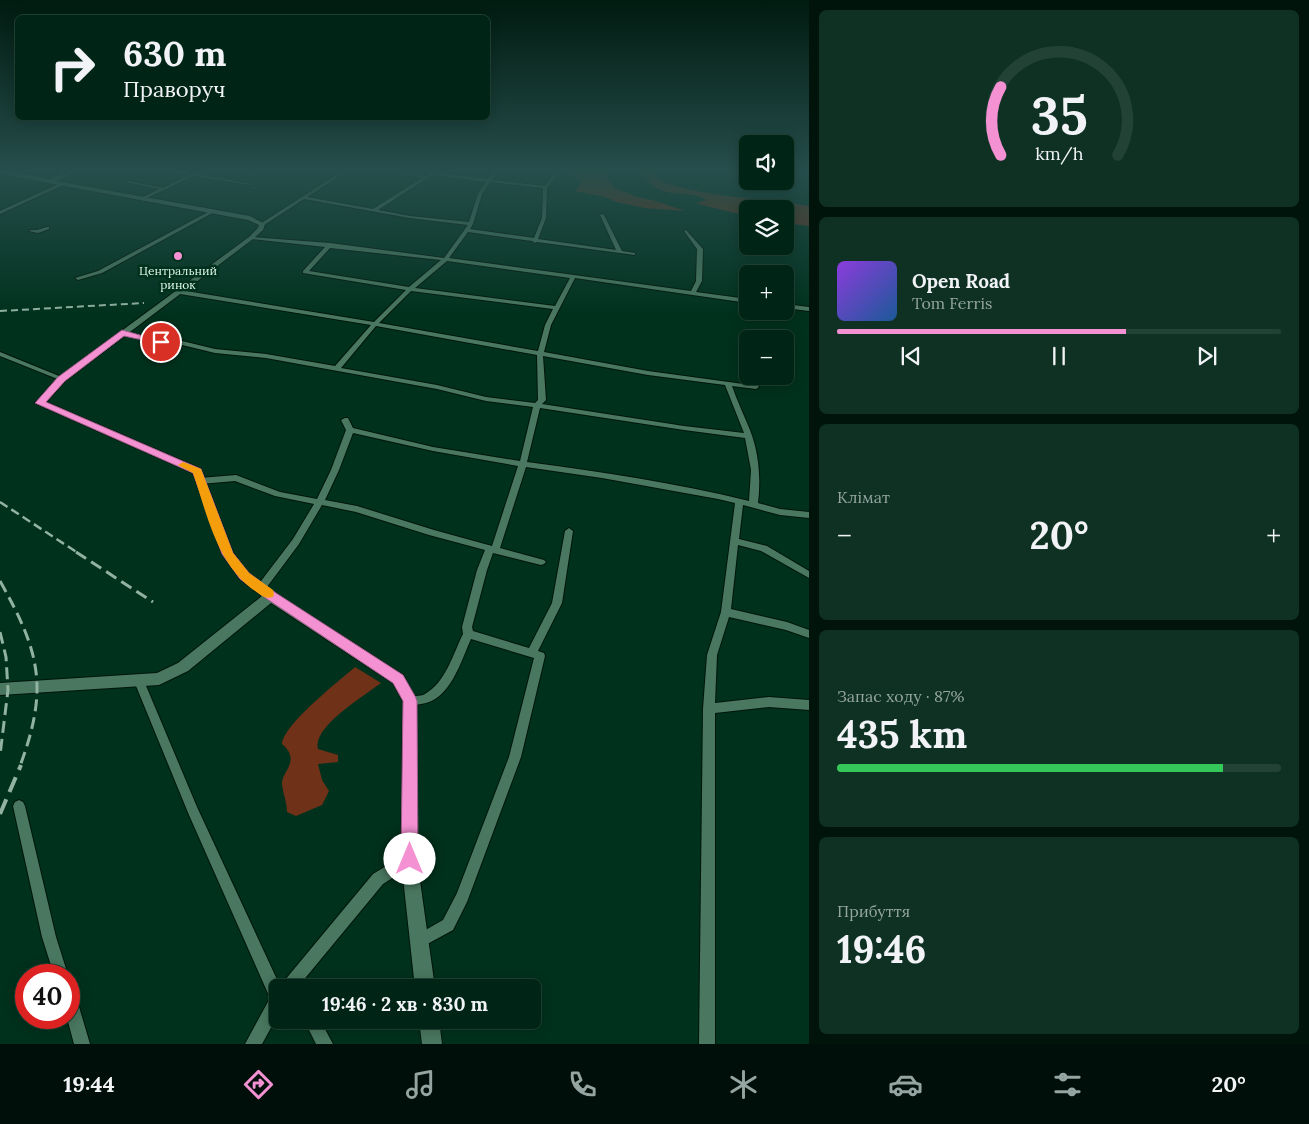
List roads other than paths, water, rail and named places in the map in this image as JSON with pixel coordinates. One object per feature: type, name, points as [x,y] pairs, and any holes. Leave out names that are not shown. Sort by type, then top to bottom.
[{"type":"street","points":[[78,278],[100,272],[200,219]]},
{"type":"street","points":[[251,219],[262,224]]},
{"type":"street","points":[[271,219],[262,224],[261,229],[251,238],[62,379],[40,403],[197,471],[228,554],[244,576],[398,679],[410,701],[410,859],[424,979]]},
{"type":"street","points":[[435,219],[472,224]]},
{"type":"street","points":[[336,369],[410,289],[446,259],[472,224],[473,219]]},
{"type":"street","points":[[535,240],[544,219]]},
{"type":"street","points":[[604,219],[620,252]]},
{"type":"street","points":[[31,231],[38,232],[47,228]]},
{"type":"street","points":[[467,230],[633,254]]},
{"type":"street","points":[[686,231],[700,249],[699,281],[694,293]]},
{"type":"street","points":[[251,238],[446,259],[739,300]]},
{"type":"street","points":[[330,245],[305,272],[410,289],[557,308]]},
{"type":"street","points":[[410,701],[427,699],[444,684],[468,634],[467,627],[482,570],[493,549],[523,464],[536,405],[542,400],[540,354],[548,325],[573,277]]},
{"type":"street","points":[[180,292],[376,324],[648,373],[756,387]]},
{"type":"street","points":[[794,307],[809,309]]},
{"type":"street","points":[[122,333],[161,342],[178,342],[215,352],[266,356],[437,387],[486,399],[748,436]]},
{"type":"street","points":[[0,354],[8,359],[62,379]]},
{"type":"street","points":[[0,363],[8,359]]},
{"type":"street","points":[[728,383],[732,399],[748,436],[756,488],[753,505]]},
{"type":"street","points":[[0,689],[159,679],[183,667],[266,592],[319,502],[350,430],[345,420]]},
{"type":"street","points":[[350,430],[433,449],[523,464],[602,474],[718,496],[780,512],[809,515]]},
{"type":"street","points":[[200,480],[236,478],[278,494],[357,509],[432,533],[542,562]]},
{"type":"street","points":[[707,1044],[709,709],[712,655],[726,612],[736,541],[739,502]]},
{"type":"street","points":[[531,654],[557,603],[569,531]]},
{"type":"street","points":[[736,541],[764,548],[809,574]]},
{"type":"street","points":[[726,612],[787,626],[809,634]]},
{"type":"street","points":[[420,941],[448,925],[462,897],[515,757],[540,656],[468,634]]},
{"type":"street","points":[[139,681],[194,812],[269,979]]},
{"type":"street","points":[[709,709],[769,702],[809,705]]},
{"type":"street","points":[[19,806],[49,937],[58,964]]},
{"type":"street","points":[[298,979],[378,878],[410,859]]},
{"type":"street","points":[[253,1044],[269,1015]]},
{"type":"street","points":[[78,1029],[82,1044]]},
{"type":"street","points":[[317,1029],[325,1044]]},
{"type":"street","points":[[430,1029],[432,1044]]},
{"type":"railway","points":[[0,311],[144,303]]},
{"type":"railway","points":[[0,502],[78,553]]},
{"type":"railway","points":[[76,552],[153,602]]},
{"type":"railway","points":[[0,581],[24,629],[32,650],[36,671],[35,714],[20,766]]},
{"type":"railway","points":[[0,632],[6,657],[8,690],[0,755]]},
{"type":"railway","points":[[0,814],[21,765]]},
{"type":"place","name":"Центральний ринок","points":[[178,256]]}]
